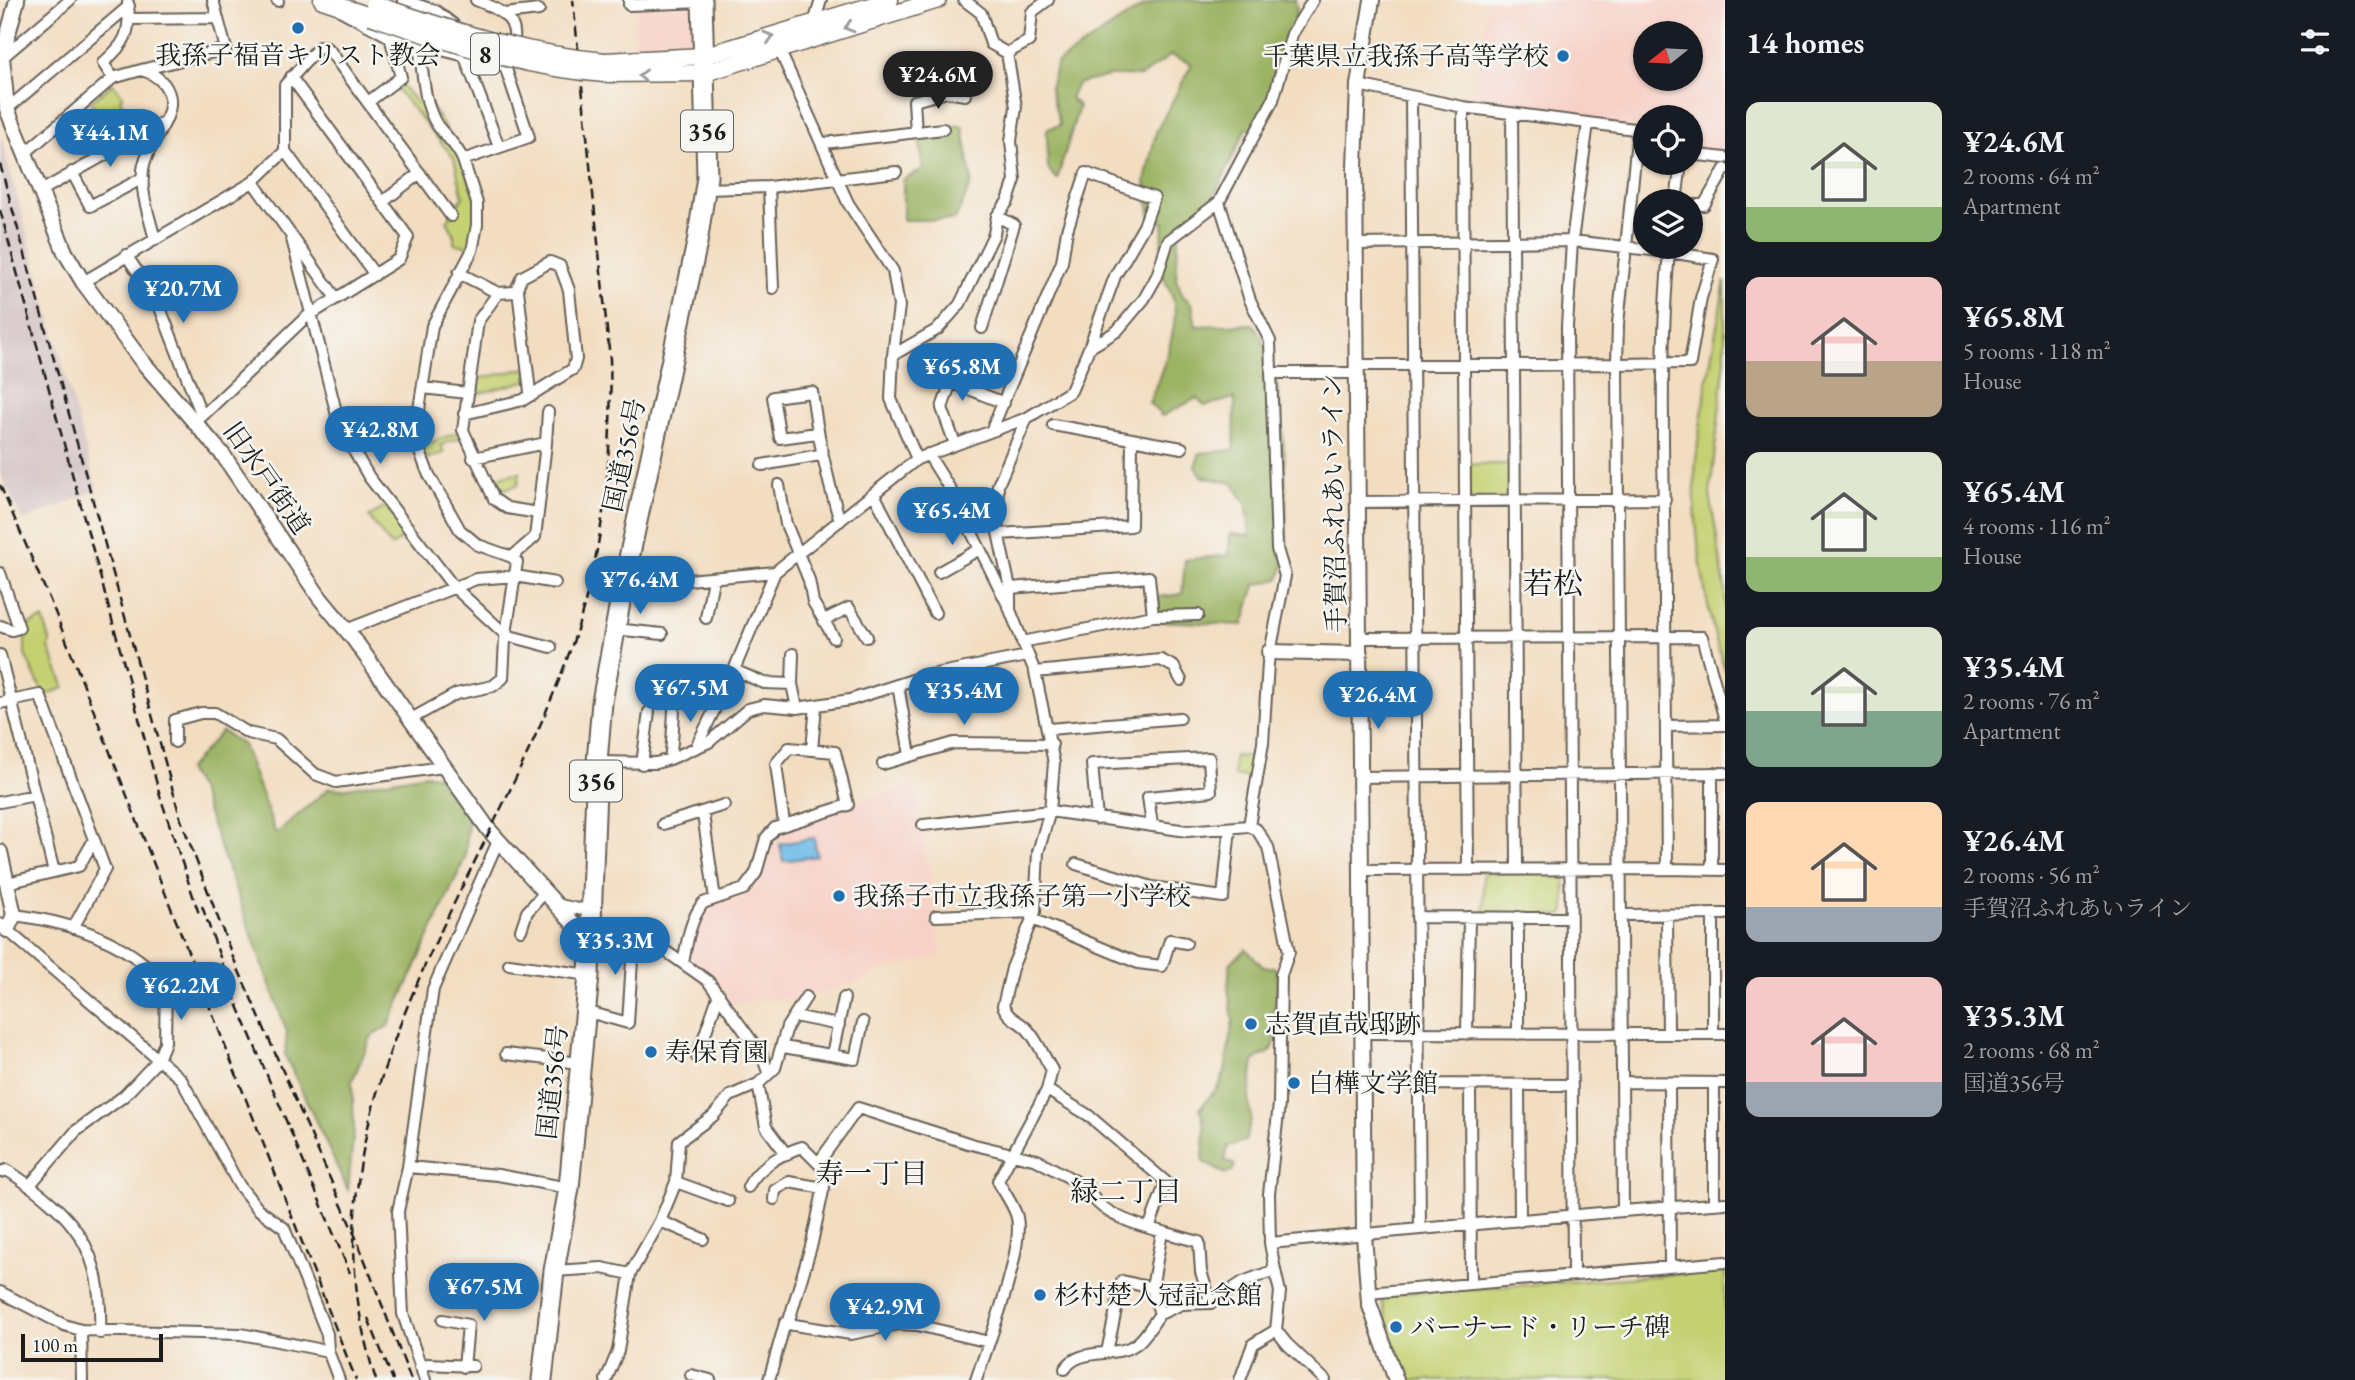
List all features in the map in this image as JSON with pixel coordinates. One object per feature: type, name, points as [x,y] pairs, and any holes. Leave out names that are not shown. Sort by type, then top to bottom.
[{"type":"highway","name":"国道356号","points":[[541,1380],[554,1270],[569,1188],[589,975],[597,762],[615,629],[706,189],[703,1]]},
{"type":"main road","name":"8","points":[[704,65],[814,23],[890,0]]},
{"type":"main road","name":"8","points":[[325,1],[369,6],[499,45],[604,68],[704,65],[779,49],[938,0]]},
{"type":"street","name":"旧水戸街道","points":[[17,0],[2,57],[7,110],[65,252],[83,282],[141,360],[200,418],[320,598],[498,841],[591,943]]},
{"type":"street","points":[[2,57],[70,0]]},
{"type":"street","points":[[24,154],[113,78],[226,49],[213,0]]},
{"type":"street","points":[[403,0],[436,11],[446,21],[513,44]]},
{"type":"street","points":[[629,0],[629,5],[703,1]]},
{"type":"street","points":[[814,23],[821,0]]},
{"type":"street","points":[[964,0],[981,13],[991,44],[1007,53]]},
{"type":"street","points":[[1007,53],[1029,41],[1032,12],[1048,0]]},
{"type":"street","points":[[1089,348],[1117,331],[1144,299],[1157,276],[1168,242],[1219,202],[1273,100],[1292,33],[1313,0]]},
{"type":"street","name":"手賀沼ふれあいライン","points":[[1372,0],[1358,85],[1355,167],[1364,1235],[1368,1293],[1379,1338],[1396,1380]]},
{"type":"street","points":[[325,1],[353,19],[390,37],[505,66]]},
{"type":"street","points":[[463,160],[528,137],[505,66],[516,35],[512,22],[504,14],[480,1]]},
{"type":"street","points":[[113,78],[103,63],[124,44],[129,19],[128,3]]},
{"type":"street","points":[[7,110],[128,3]]},
{"type":"street","points":[[504,14],[539,10]]},
{"type":"street","points":[[129,19],[217,18]]},
{"type":"street","points":[[368,102],[401,77],[390,37]]},
{"type":"street","points":[[411,719],[456,694],[500,683],[517,562],[512,557],[478,545],[460,530],[433,484],[418,447],[416,429],[432,326],[472,251],[477,225],[477,203],[459,149],[437,124],[429,106],[419,45]]},
{"type":"street","points":[[375,275],[285,150],[285,85],[316,49],[324,46],[451,216]]},
{"type":"street","points":[[779,49],[824,143],[836,179],[848,202],[894,271],[899,306],[891,399],[980,549],[1010,610],[1035,672],[1052,744],[1054,763],[1050,811],[1038,852],[1033,916],[1012,968],[1003,1006],[1011,1020],[1026,1028],[1052,1070],[1047,1090],[1010,1155],[999,1181],[1017,1216],[1016,1244],[995,1329],[976,1380]]},
{"type":"street","points":[[893,355],[938,329],[960,304],[994,234],[997,216],[1008,201],[1015,180],[1011,141],[1016,107],[1007,53]]},
{"type":"street","points":[[465,57],[499,147]]},
{"type":"street","points":[[141,70],[159,79],[168,91],[171,106],[145,159],[143,178],[155,240]]},
{"type":"street","points":[[126,255],[158,300],[200,418],[260,357],[312,314],[399,259],[408,237],[291,77]]},
{"type":"street","points":[[1358,85],[1463,107],[1633,129]]},
{"type":"street","points":[[916,132],[914,101],[947,92],[965,95]]},
{"type":"street","points":[[1411,97],[1420,1229]]},
{"type":"street","points":[[1463,107],[1468,869]]},
{"type":"street","points":[[1512,114],[1517,869]]},
{"type":"street","points":[[39,192],[165,120]]},
{"type":"street","points":[[1573,1275],[1567,364],[1573,242],[1588,123]]},
{"type":"street","points":[[824,143],[943,129]]},
{"type":"street","points":[[83,282],[253,182],[285,150]]},
{"type":"street","points":[[1703,156],[1725,159]]},
{"type":"street","points":[[1703,205],[1725,169]]},
{"type":"street","points":[[72,172],[90,206],[143,178]]},
{"type":"street","points":[[706,189],[769,187],[896,172]]},
{"type":"street","points":[[384,201],[420,173]]},
{"type":"street","points":[[697,745],[734,670],[775,572],[923,456],[1027,418],[1071,391],[1115,276],[1144,226],[1154,198],[1086,173],[1067,230],[1062,262],[992,429]]},
{"type":"street","points":[[1623,1211],[1617,364],[1625,247],[1635,175]]},
{"type":"street","points":[[253,182],[336,298]]},
{"type":"street","points":[[769,187],[773,288]]},
{"type":"street","points":[[1219,202],[1250,300],[1270,341],[1277,549],[1285,576],[1269,652],[1263,743],[1249,826]]},
{"type":"street","points":[[982,328],[1014,225],[997,216]]},
{"type":"street","points":[[291,235],[340,427],[369,477],[453,586],[506,635],[551,647]]},
{"type":"street","points":[[1357,244],[1513,241],[1573,242],[1633,248]]},
{"type":"street","points":[[1273,373],[1413,365],[1690,363],[1701,298],[1713,258],[1703,256]]},
{"type":"street","points":[[1667,869],[1663,317],[1669,259]]},
{"type":"street","points":[[464,414],[523,400],[533,395],[573,369],[576,359],[569,290],[560,266],[550,262],[522,277],[518,290],[530,392],[533,395]]},
{"type":"street","points":[[459,273],[498,293],[518,290]]},
{"type":"street","points":[[498,293],[478,321],[463,430],[494,499],[507,508],[538,513]]},
{"type":"street","points":[[955,444],[942,408],[951,382],[1004,403]]},
{"type":"street","points":[[423,388],[467,393]]},
{"type":"street","points":[[817,433],[780,438],[773,397],[812,392],[820,455],[840,521]]},
{"type":"street","points":[[512,557],[536,537],[548,412]]},
{"type":"street","points":[[1010,610],[1010,588],[999,534],[998,485],[1027,418]]},
{"type":"street","points":[[1054,425],[1182,448]]},
{"type":"street","points":[[999,534],[1131,526],[1132,441]]},
{"type":"street","points":[[473,457],[546,443]]},
{"type":"street","points":[[762,465],[820,455]]},
{"type":"street","points":[[779,485],[786,524],[810,580],[813,602],[834,638]]},
{"type":"street","points":[[874,494],[936,613]]},
{"type":"street","points":[[1357,502],[1665,499]]},
{"type":"street","points":[[939,572],[980,549]]},
{"type":"street","points":[[623,586],[775,572]]},
{"type":"street","points":[[0,573],[19,628],[12,630],[0,626]]},
{"type":"street","points":[[346,630],[476,579],[516,576],[555,583]]},
{"type":"street","points":[[1010,588],[1149,577],[1153,615]]},
{"type":"street","points":[[706,618],[713,579]]},
{"type":"street","points":[[824,620],[849,608],[867,637]]},
{"type":"street","points":[[1022,642],[1153,615],[1198,615]]},
{"type":"street","points":[[615,629],[662,634]]},
{"type":"street","points":[[1360,638],[1702,637],[1725,720]]},
{"type":"street","points":[[1269,652],[1360,654]]},
{"type":"street","points":[[793,654],[792,684],[797,708]]},
{"type":"street","points":[[0,655],[54,872]]},
{"type":"street","points":[[597,762],[642,764],[670,759],[709,742],[748,709],[764,705],[797,708],[850,700],[925,676],[1027,656]]},
{"type":"street","points":[[1035,672],[1161,660],[1174,667],[1181,680]]},
{"type":"street","points":[[734,670],[764,683],[792,684]]},
{"type":"street","points":[[670,759],[675,730],[672,722],[676,684]]},
{"type":"street","points":[[898,685],[910,755]]},
{"type":"street","points":[[0,703],[40,695],[105,869],[73,928]]},
{"type":"street","points":[[812,750],[816,705]]},
{"type":"street","points":[[176,742],[175,720],[209,712],[222,716],[248,733],[276,739],[315,774],[336,782],[443,766]]},
{"type":"street","points":[[642,764],[649,712]]},
{"type":"street","points":[[1048,729],[1180,718]]},
{"type":"street","points":[[1666,726],[1725,725]]},
{"type":"street","points":[[883,764],[954,743],[1052,744]]},
{"type":"street","points":[[683,963],[695,916],[703,903],[744,889],[756,873],[766,838],[775,828],[848,805],[835,752],[789,748],[776,764],[784,824]]},
{"type":"street","points":[[1097,819],[1092,764],[1209,758],[1212,792],[1148,797],[1152,825]]},
{"type":"street","points":[[1712,773],[1712,870]]},
{"type":"street","points":[[1361,777],[1725,773]]},
{"type":"street","points":[[0,802],[35,795]]},
{"type":"street","points":[[663,824],[703,814],[724,805]]},
{"type":"street","points":[[923,825],[1050,811],[1187,831],[1249,826],[1257,830],[1268,848],[1289,952],[1281,975],[1279,1104],[1269,1194],[1270,1243],[1280,1292],[1276,1330],[1287,1345],[1325,1380]]},
{"type":"street","points":[[703,814],[715,899]]},
{"type":"street","points":[[1076,864],[1152,887],[1223,897],[1230,828]]},
{"type":"street","points":[[7,883],[79,866],[94,840]]},
{"type":"street","points":[[425,1380],[403,1314],[396,1228],[408,1167],[433,989],[498,841]]},
{"type":"street","points":[[0,852],[14,915]]},
{"type":"street","points":[[1362,870],[1725,870]]},
{"type":"street","points":[[521,930],[527,912],[546,891]]},
{"type":"street","points":[[559,905],[634,929],[708,981],[762,1055],[768,1072]]},
{"type":"street","points":[[1713,914],[1713,1034]]},
{"type":"street","points":[[1622,915],[1725,914]]},
{"type":"street","points":[[14,915],[99,936],[134,957],[166,985],[165,1042],[158,1060],[124,1096],[76,1131],[29,1186]]},
{"type":"street","points":[[14,915],[4,927],[181,1079],[239,1185],[258,1209],[284,1228],[327,1334],[328,1351],[340,1380]]},
{"type":"street","points":[[1667,915],[1668,1034]]},
{"type":"street","points":[[936,916],[1033,916],[1138,963],[1162,966],[1170,940],[1186,943]]},
{"type":"street","points":[[1418,917],[1570,918]]},
{"type":"street","points":[[1467,1034],[1469,917]]},
{"type":"street","points":[[1518,917],[1518,1034]]},
{"type":"street","points":[[585,1011],[628,1023],[634,929]]},
{"type":"street","points":[[509,964],[589,975]]},
{"type":"street","points":[[697,1057],[719,994]]},
{"type":"street","points":[[606,1380],[618,1351],[630,1274],[660,1222],[676,1182],[679,1142],[713,1116],[730,1096],[758,1084],[775,1068],[787,1027],[806,997]]},
{"type":"street","points":[[832,1055],[844,999]]},
{"type":"street","points":[[794,1016],[839,1024]]},
{"type":"street","points":[[783,1047],[855,1059],[863,1022]]},
{"type":"street","points":[[1363,1033],[1725,1034]]},
{"type":"street","points":[[506,1054],[579,1063]]},
{"type":"street","points":[[1270,1243],[1720,1203],[1719,1083],[1622,1082]]},
{"type":"street","points":[[1669,1083],[1670,1266]]},
{"type":"street","points":[[758,1084],[766,1127],[787,1154]]},
{"type":"street","points":[[1419,1084],[1571,1085]]},
{"type":"street","points":[[1470,1085],[1471,1284]]},
{"type":"street","points":[[1519,1085],[1520,1221]]},
{"type":"street","points":[[1047,1090],[1088,1115],[1166,1182],[1149,1228]]},
{"type":"street","points":[[819,1162],[858,1108],[1010,1155],[1037,1160],[1088,1188],[1091,1196],[1124,1221],[1199,1242],[1202,1272],[1211,1303]]},
{"type":"street","points":[[748,1187],[753,1177],[802,1147],[827,1172],[788,1324]]},
{"type":"street","points":[[408,1167],[498,1175],[569,1188]]},
{"type":"street","points":[[0,1172],[7,1170],[59,1210],[85,1241],[101,1290],[100,1333]]},
{"type":"street","points":[[676,1182],[728,1201]]},
{"type":"street","points":[[774,1199],[775,1190],[789,1182],[824,1188]]},
{"type":"street","points":[[660,1222],[704,1240]]},
{"type":"street","points":[[1160,1314],[1152,1287],[1161,1232]]},
{"type":"street","points":[[1368,1293],[1725,1262]]},
{"type":"street","points":[[554,1270],[602,1268],[630,1274]]},
{"type":"street","points":[[1065,1369],[1077,1359],[1134,1346],[1160,1314],[1182,1304],[1211,1303],[1244,1282],[1275,1270]]},
{"type":"street","points":[[1107,1352],[1122,1281],[1152,1287]]},
{"type":"street","points":[[0,1292],[64,1325],[81,1330],[100,1333],[241,1334],[328,1351]]},
{"type":"street","points":[[420,1367],[427,1364],[468,1366],[468,1325],[443,1320]]},
{"type":"street","points":[[769,1380],[785,1323],[851,1334],[899,1324],[917,1325],[989,1342]]},
{"type":"street","points":[[81,1330],[82,1380]]},
{"type":"street","points":[[1240,1380],[1252,1344],[1276,1330]]},
{"type":"street","points":[[691,1375],[709,1380]]},
{"type":"shaded area","name":"千葉県立我孫子高等学校","points":[[1488,0],[1725,0],[1725,156],[1703,153],[1703,105],[1633,105],[1633,125],[1473,104]]},
{"type":"shaded area","points":[[692,5],[694,34],[680,45],[635,50],[635,8]]},
{"type":"shaded area","points":[[0,134],[97,490],[23,521],[0,473]]},
{"type":"shaded area","name":"我孫子市立我孫子第一小学校","points":[[916,784],[942,956],[882,970],[857,983],[806,997],[728,1003],[690,963],[692,940],[704,912],[713,905],[740,899],[749,892],[759,878],[777,834],[851,803]]},
{"type":"green space","points":[[1159,0],[1295,0],[1297,10],[1266,126],[1246,129],[1213,198],[1179,224],[1176,279],[1183,296],[1192,304],[1196,326],[1253,324],[1265,345],[1280,403],[1287,557],[1279,579],[1255,585],[1243,625],[1159,621],[1159,597],[1182,594],[1185,560],[1229,555],[1230,534],[1250,536],[1247,506],[1233,483],[1203,477],[1195,466],[1200,453],[1234,450],[1235,398],[1205,406],[1197,398],[1162,416],[1149,403],[1172,337],[1175,310],[1161,264],[1164,223],[1151,219],[1145,181],[1156,132],[1192,64],[1171,55],[1141,76],[1109,76],[1077,84],[1070,98],[1079,106],[1057,180],[1048,169],[1047,129],[1060,125],[1050,88],[1057,63],[1140,8]]},
{"type":"green space","points":[[398,81],[416,102],[428,102],[459,149],[477,203],[473,247],[454,244],[454,234],[447,221],[463,197],[454,158],[393,85]]},
{"type":"green space","points":[[113,83],[123,96],[120,100],[129,115],[107,127],[91,102]]},
{"type":"green space","points":[[958,125],[963,127],[972,182],[955,220],[903,220],[903,180],[923,169],[919,136]]},
{"type":"green space","points":[[1725,281],[1725,360],[1710,494],[1725,589],[1725,671],[1701,567],[1695,484],[1702,415]]},
{"type":"green space","points":[[527,368],[529,380],[466,397],[473,380]]},
{"type":"green space","points":[[463,430],[465,436],[441,445],[444,453],[426,459],[421,446]]},
{"type":"green space","points":[[1468,464],[1512,464],[1512,499],[1467,498]]},
{"type":"green space","points":[[520,472],[518,485],[494,492],[487,480]]},
{"type":"green space","points":[[386,506],[407,534],[391,546],[369,517]]},
{"type":"green space","points":[[43,619],[50,640],[49,648],[65,688],[44,695],[25,655],[25,626]]},
{"type":"green space","points":[[222,731],[243,745],[276,834],[329,788],[341,789],[426,774],[444,778],[469,809],[465,858],[389,1025],[371,1037],[352,1081],[354,1128],[348,1190],[285,1055],[287,1032],[199,789],[187,770]]},
{"type":"green space","points":[[1234,756],[1254,757],[1251,777],[1234,776]]},
{"type":"green space","points":[[1565,872],[1565,911],[1562,915],[1484,913],[1483,873]]},
{"type":"green space","points":[[1246,949],[1263,967],[1274,967],[1277,972],[1277,1006],[1272,1010],[1276,1037],[1270,1052],[1254,1061],[1249,1099],[1251,1120],[1245,1141],[1228,1146],[1225,1161],[1235,1165],[1232,1172],[1225,1174],[1203,1162],[1205,1129],[1200,1108],[1219,1086],[1225,1072],[1233,1020],[1228,988],[1230,963]]},
{"type":"green space","points":[[1725,1271],[1725,1380],[1409,1380],[1392,1339],[1380,1295]]},
{"type":"water","points":[[814,838],[817,856],[783,861],[780,844]]},
{"type":"railway","points":[[376,1380],[356,1280],[358,1185],[377,1092],[410,1001],[536,735],[572,645],[592,575],[604,504],[610,432],[610,359],[573,0]]},
{"type":"railway","points":[[0,164],[181,820],[232,955],[357,1240],[411,1380]]},
{"type":"railway","points":[[0,210],[161,799],[200,917]]},
{"type":"railway","points":[[0,485],[55,612],[356,1380]]},
{"type":"railway","points":[[202,906],[233,994],[350,1273]]},
{"type":"railway","points":[[368,1318],[393,1380]]},
{"type":"place","name":"我孫子福音キリスト教会","points":[[298,28]]},
{"type":"place","name":"千葉県立我孫子高等学校","points":[[1563,56]]},
{"type":"place","name":"我孫子市立我孫子第一小学校","points":[[839,896]]},
{"type":"place","name":"志賀直哉邸跡","points":[[1251,1024]]},
{"type":"place","name":"寿保育園","points":[[651,1052]]},
{"type":"place","name":"白樺文学館","points":[[1294,1083]]},
{"type":"place","name":"杉村楚人冠記念館","points":[[1040,1295]]},
{"type":"place","name":"バーナード・リーチ碑","points":[[1396,1327]]},
{"type":"district","name":"若松","points":[[1553,583]]},
{"type":"district","name":"寿一丁目","points":[[872,1173]]},
{"type":"district","name":"緑二丁目","points":[[1126,1191]]}]
